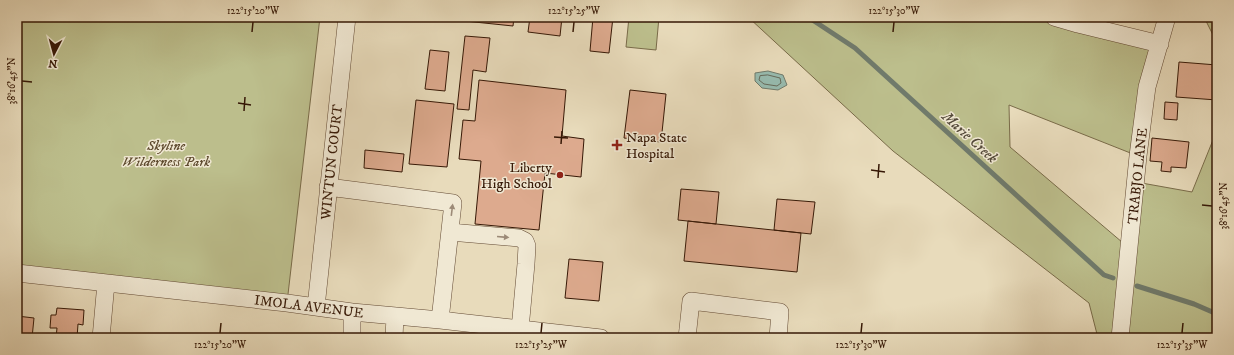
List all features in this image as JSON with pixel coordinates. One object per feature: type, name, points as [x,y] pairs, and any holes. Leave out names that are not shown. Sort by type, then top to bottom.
[{"type":"street","name":"WINTUN COURT","points":[[316,307],[347,17]]},
{"type":"street","points":[[1054,17],[1160,44]]},
{"type":"street","name":"TRABJO LANE","points":[[1120,338],[1138,156],[1147,87],[1167,17]]},
{"type":"street","points":[[328,187],[453,203],[440,320]]},
{"type":"street","points":[[450,232],[519,238],[525,241],[527,246],[520,329]]},
{"type":"street","name":"IMOLA AVENUE","points":[[17,273],[352,312],[520,329],[576,337],[601,338]]},
{"type":"street","points":[[101,338],[106,283]]},
{"type":"street","points":[[687,338],[691,301],[780,312],[778,338]]},
{"type":"street","points":[[352,312],[352,338]]},
{"type":"street","points":[[394,338],[395,316]]},
{"type":"green space","name":"Skyline Wilderness Park","points":[[17,17],[320,17],[287,303],[17,273]]},
{"type":"green space","points":[[629,17],[659,17],[656,50],[626,47]]},
{"type":"green space","points":[[748,17],[1054,17],[1160,44],[1138,156],[1009,105],[1010,147],[1129,248],[1136,182],[1192,192],[1217,130],[1217,338],[1098,338],[1089,303],[893,151]]},
{"type":"green space","points":[[1204,17],[1217,17],[1217,43]]},
{"type":"water","points":[[768,71],[783,75],[787,85],[778,90],[762,88],[755,81],[755,73]]},
{"type":"building","points":[[455,17],[514,17],[513,26],[455,20]]},
{"type":"building","points":[[530,17],[562,17],[560,36],[528,32]]},
{"type":"building","points":[[593,17],[613,17],[609,53],[590,51]]},
{"type":"building","points":[[465,36],[490,38],[486,72],[473,70],[469,110],[457,109]]},
{"type":"building","points":[[430,50],[449,52],[445,91],[425,89]]},
{"type":"building","points":[[1179,62],[1217,65],[1217,100],[1176,97]]},
{"type":"building","points":[[479,80],[566,90],[562,136],[584,139],[581,177],[545,173],[539,230],[475,224],[481,161],[459,159],[463,120],[475,121]]},
{"type":"building","points":[[630,90],[666,94],[661,142],[624,138]]},
{"type":"building","points":[[416,100],[454,104],[447,167],[409,164]]},
{"type":"building","points":[[1165,102],[1178,103],[1177,120],[1164,119]]},
{"type":"building","points":[[1152,138],[1189,142],[1186,168],[1171,167],[1171,172],[1161,171],[1162,162],[1150,161]]},
{"type":"building","points":[[365,150],[404,154],[402,172],[364,168]]},
{"type":"building","points":[[681,189],[719,192],[716,224],[678,220]]},
{"type":"building","points":[[777,199],[815,202],[811,234],[774,230]]},
{"type":"building","points":[[688,221],[801,233],[797,272],[684,261]]},
{"type":"building","points":[[569,259],[603,262],[599,301],[565,298]]},
{"type":"building","points":[[57,308],[84,310],[83,325],[78,324],[77,338],[56,338],[57,328],[50,328],[51,315],[56,315]]},
{"type":"building","points":[[17,316],[34,318],[32,338],[17,338]]},
{"type":"waterway","name":"Marie Creek","points":[[808,17],[855,48],[1104,275],[1113,278]]},
{"type":"waterway","name":"Marie Creek","points":[[1137,286],[1194,304],[1217,314]]},
{"type":"place","name":"Napa State Hospital","points":[[617,145]]},
{"type":"place","name":"Liberty High School","points":[[560,175]]}]
